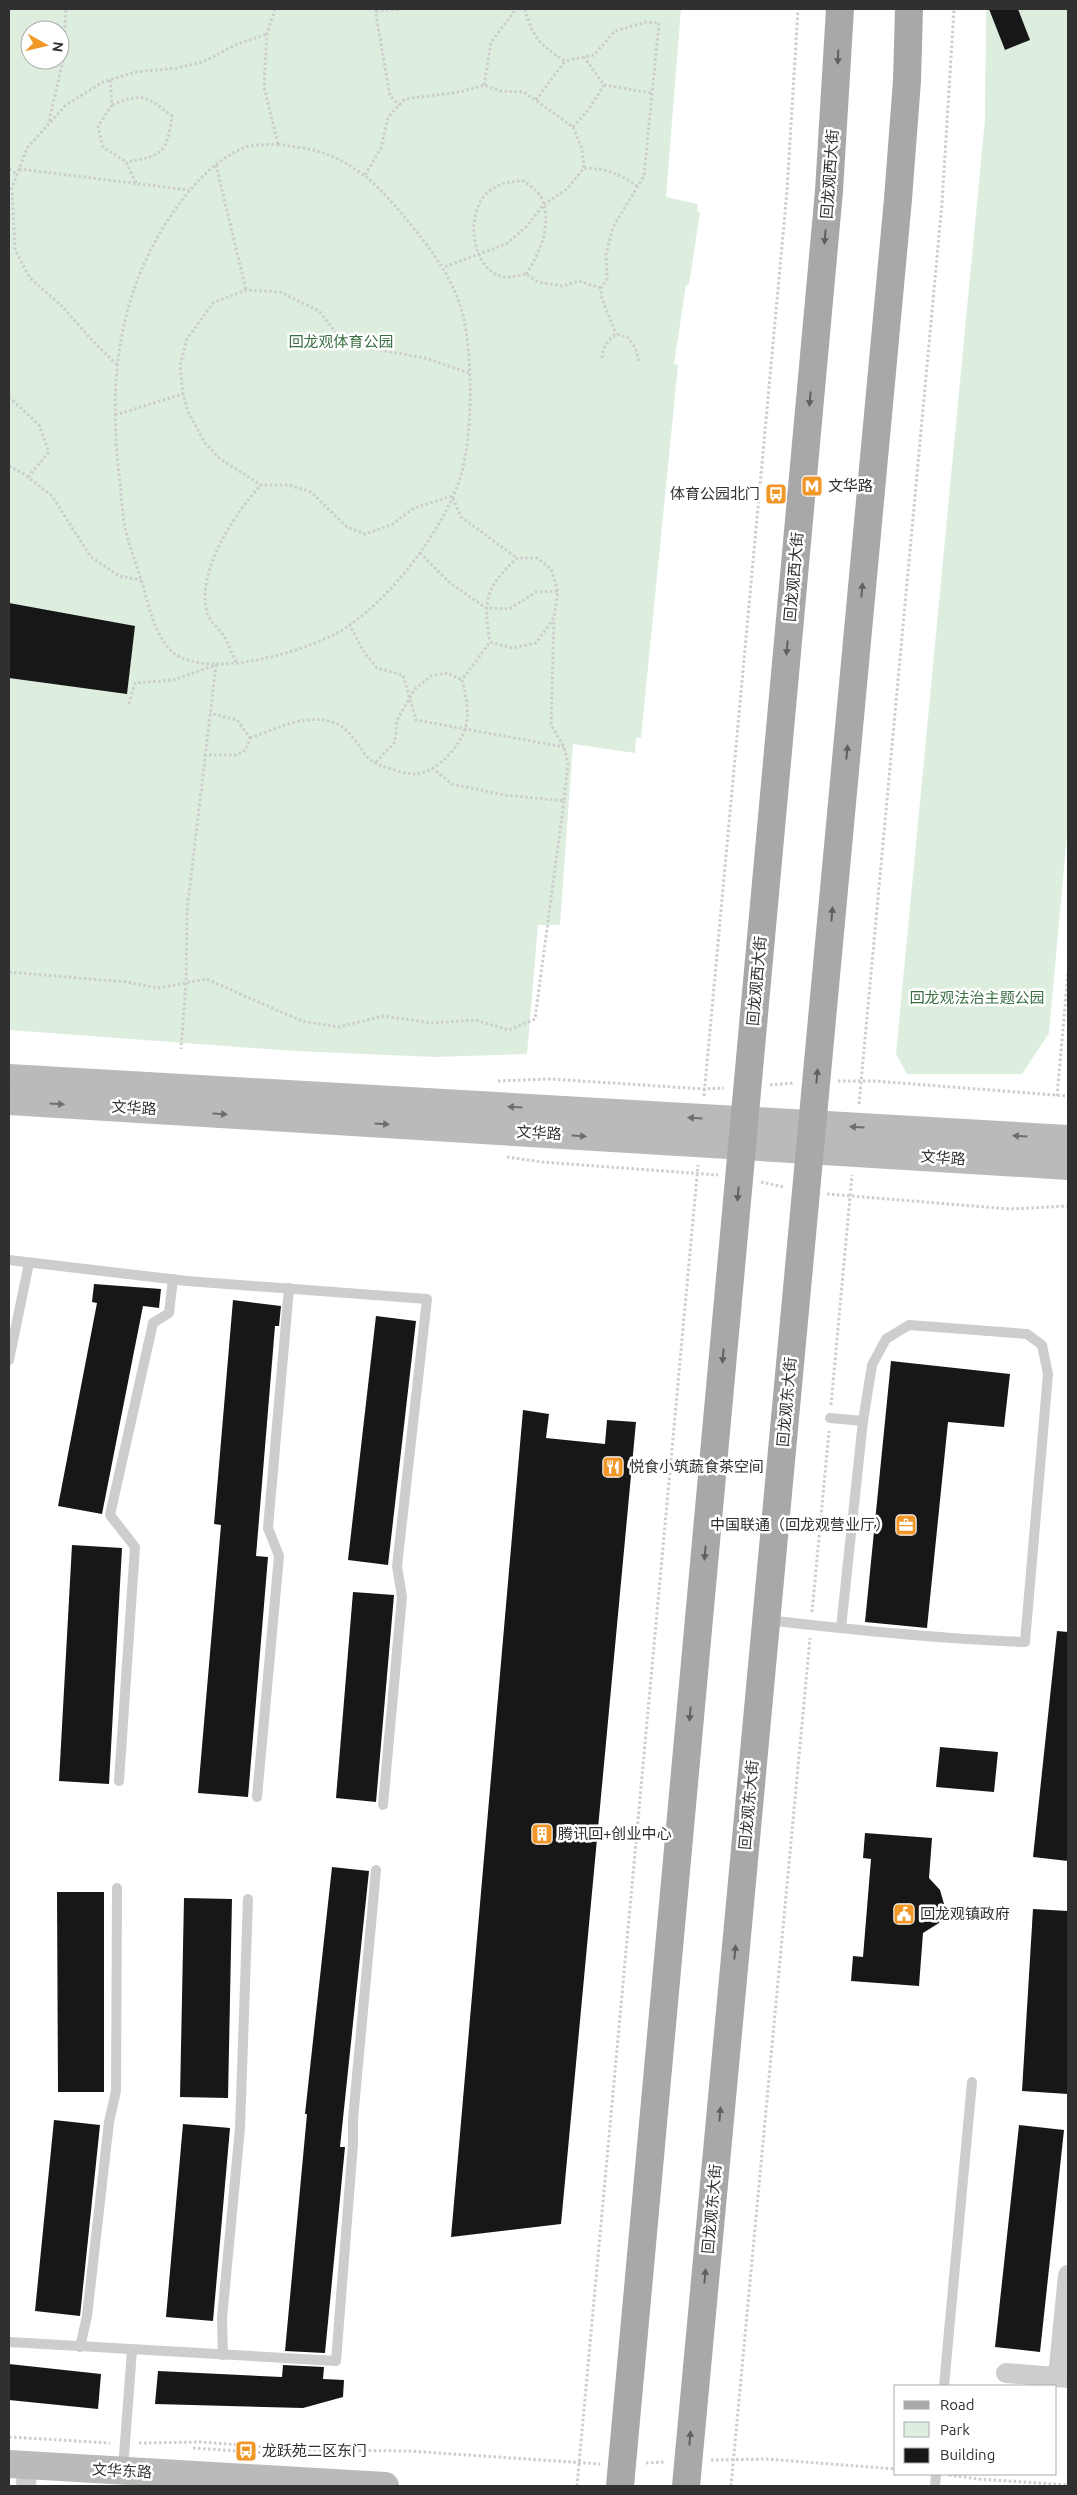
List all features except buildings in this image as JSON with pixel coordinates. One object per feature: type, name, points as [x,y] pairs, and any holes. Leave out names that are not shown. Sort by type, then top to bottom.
[{"type":"main road","name":"回龙观西大街","points":[[743,1133],[829,191],[840,9]]},
{"type":"main road","points":[[811,1137],[898,199],[907,81],[909,9]]},
{"type":"main road","points":[[621,2475],[743,1133]]},
{"type":"main road","name":"回龙观东大街","points":[[687,2474],[811,1137]]},
{"type":"street","name":"文华路","points":[[9,1078],[743,1133]]},
{"type":"street","name":"文华路","points":[[9,1101],[811,1137],[1068,1166]]},
{"type":"street","name":"文华路","points":[[811,1137],[1068,1135]]},
{"type":"street","points":[[1006,2373],[1063,2377],[1068,2275]]},
{"type":"street","name":"文华东路","points":[[21,2472],[123,2471],[385,2486]]},
{"type":"lane","points":[[9,1260],[173,1279],[427,1299],[397,1566],[402,1597],[383,1805]]},
{"type":"lane","points":[[9,1360],[29,1263]]},
{"type":"lane","points":[[119,1781],[135,1547],[110,1515],[153,1323],[168,1313],[173,1279]]},
{"type":"lane","points":[[256,1797],[279,1556],[268,1528],[289,1288]]},
{"type":"lane","points":[[766,1620],[841,1628],[971,1640],[1025,1642],[1048,1374],[1042,1345],[1027,1334],[909,1326],[886,1339],[872,1365],[863,1421],[841,1628]]},
{"type":"lane","points":[[830,1418],[863,1421]]},
{"type":"lane","points":[[9,2342],[336,2361],[353,2144],[353,2119],[376,1870]]},
{"type":"lane","points":[[80,2347],[87,2316],[109,2122],[116,2091],[117,1888]]},
{"type":"lane","points":[[222,2355],[222,2318],[240,2128],[248,1899]]},
{"type":"lane","points":[[944,2385],[972,2082]]},
{"type":"lane","points":[[123,2471],[132,2350]]},
{"type":"path","points":[[49,123],[63,60],[66,9]]},
{"type":"path","points":[[275,9],[267,34],[264,87],[278,144]]},
{"type":"path","points":[[400,105],[390,96],[376,10],[401,9]]},
{"type":"path","points":[[484,85],[491,42],[516,9]]},
{"type":"path","points":[[525,9],[530,30],[545,48],[565,61]]},
{"type":"path","points":[[707,1059],[787,192],[798,9]]},
{"type":"path","points":[[862,1073],[942,204],[954,9]]},
{"type":"path","points":[[536,100],[565,61],[594,55],[615,31],[646,22],[659,23],[644,176],[613,227],[606,254],[607,279],[601,288],[602,299],[616,334]]},
{"type":"path","points":[[117,365],[62,306],[30,278],[15,250],[12,188],[26,148],[66,105],[103,82],[136,72],[177,68],[203,62],[235,45],[267,34]]},
{"type":"path","points":[[584,57],[604,85],[651,93]]},
{"type":"path","points":[[110,80],[112,104]]},
{"type":"path","points":[[365,175],[382,148],[388,118],[405,100],[460,92],[484,85],[500,91],[524,92],[574,127],[582,149],[584,168],[568,189],[544,205],[527,226],[506,244],[444,267]]},
{"type":"path","points":[[574,127],[589,109],[604,85]]},
{"type":"path","points":[[126,162],[153,157],[168,143],[172,116],[152,101],[133,96],[112,104],[98,126],[103,147],[126,162],[136,183]]},
{"type":"path","points":[[278,144],[326,154],[365,175],[389,198],[444,267],[463,314],[469,373],[471,424],[461,477],[438,524],[412,564],[374,605],[338,632],[303,646],[255,660],[216,664],[197,662],[175,655],[157,632],[126,530],[117,460],[114,389],[121,337],[135,283],[156,237],[190,190],[216,165],[246,147],[278,144]]},
{"type":"path","points":[[216,165],[246,290]]},
{"type":"path","points":[[584,168],[600,169],[622,175],[638,187]]},
{"type":"path","points":[[9,169],[17,174]]},
{"type":"path","points":[[19,169],[190,190]]},
{"type":"path","points":[[526,274],[541,246],[547,218],[541,195],[524,181],[506,182],[487,193],[476,215],[474,236],[480,260],[489,270],[504,277],[526,274],[538,282],[562,286],[579,281],[601,288]]},
{"type":"path","points":[[452,496],[414,508],[391,525],[365,534],[347,527],[311,492],[289,485],[261,485],[219,458],[205,442],[188,412],[183,394],[180,366],[187,339],[212,303],[246,290],[280,292],[319,312],[340,340],[375,349],[425,358],[469,373]]},
{"type":"path","points":[[602,358],[603,349],[616,334]]},
{"type":"path","points":[[616,334],[627,337],[635,347],[639,361]]},
{"type":"path","points":[[115,415],[183,394]]},
{"type":"path","points":[[9,397],[39,425],[49,452],[28,477]]},
{"type":"path","points":[[9,466],[28,477],[52,496],[90,556],[119,576],[141,580]]},
{"type":"path","points":[[236,662],[225,638],[207,613],[206,584],[220,543],[242,506],[261,485]]},
{"type":"path","points":[[9,972],[126,982],[158,988],[206,979],[302,1021],[339,1027],[383,1016],[432,1022],[475,1020],[509,1030],[535,1019],[568,764],[564,747],[550,725],[554,618],[558,591],[551,569],[537,558],[516,558],[462,517],[452,496]]},
{"type":"path","points":[[420,553],[450,583],[486,608],[509,609],[536,592],[558,591]]},
{"type":"path","points":[[462,680],[490,642],[486,601],[495,579],[516,558]]},
{"type":"path","points":[[490,642],[512,648],[536,643],[554,618]]},
{"type":"path","points":[[349,624],[364,652],[377,668],[403,675],[416,720],[564,747]]},
{"type":"path","points":[[129,704],[135,683],[173,680],[216,664]]},
{"type":"path","points":[[180,1049],[186,982],[187,910],[216,664]]},
{"type":"path","points":[[376,762],[395,742],[397,720],[415,689],[431,676],[447,673],[462,680]]},
{"type":"path","points":[[250,738],[291,722],[314,720],[335,723],[355,738],[371,760],[390,769],[415,774],[432,768],[453,750],[465,729],[467,699],[462,680]]},
{"type":"path","points":[[210,713],[237,720],[250,738]]},
{"type":"path","points":[[204,755],[236,755],[246,750],[250,738]]},
{"type":"path","points":[[432,768],[452,784],[504,795],[564,801]]},
{"type":"path","points":[[1057,1096],[1068,973]]},
{"type":"path","points":[[874,1081],[1068,1096]]},
{"type":"path","points":[[865,1199],[1010,1209],[1068,1206]]},
{"type":"path","points":[[576,2486],[694,1200]]},
{"type":"path","points":[[731,2486],[849,1210]]},
{"type":"path","points":[[9,2437],[125,2443],[201,2442],[304,2450],[474,2454],[579,2463],[621,2475],[687,2474],[734,2460],[766,2459],[894,2469]]},
{"type":"path","points":[[193,2448],[200,2446],[313,2456]]},
{"type":"path","points":[[950,2475],[979,2479],[1068,2485]]},
{"type":"green space","name":"回龙观体育公园","points":[[9,9],[681,9],[666,197],[698,204],[697,211],[700,212],[674,364],[678,365],[641,738],[636,738],[635,753],[573,744],[560,925],[538,925],[527,1054],[435,1057],[294,1051],[9,1030]]},
{"type":"green space","name":"回龙观法治主题公园","points":[[986,9],[1068,9],[1068,824],[1049,1033],[1022,1074],[907,1074],[896,1054],[985,119]]},
{"type":"place","name":"文华路","points":[[812,486]]},
{"type":"place","name":"体育公园北门","points":[[776,494]]},
{"type":"place","name":"悦食小筑蔬食茶空间","points":[[613,1467]]},
{"type":"place","name":"中国联通（回龙观营业厅）","points":[[906,1525]]},
{"type":"place","name":"腾讯回+创业中心","points":[[542,1834]]},
{"type":"place","name":"回龙观镇政府","points":[[904,1914]]},
{"type":"place","name":"龙跃苑二区东门","points":[[246,2451]]}]
